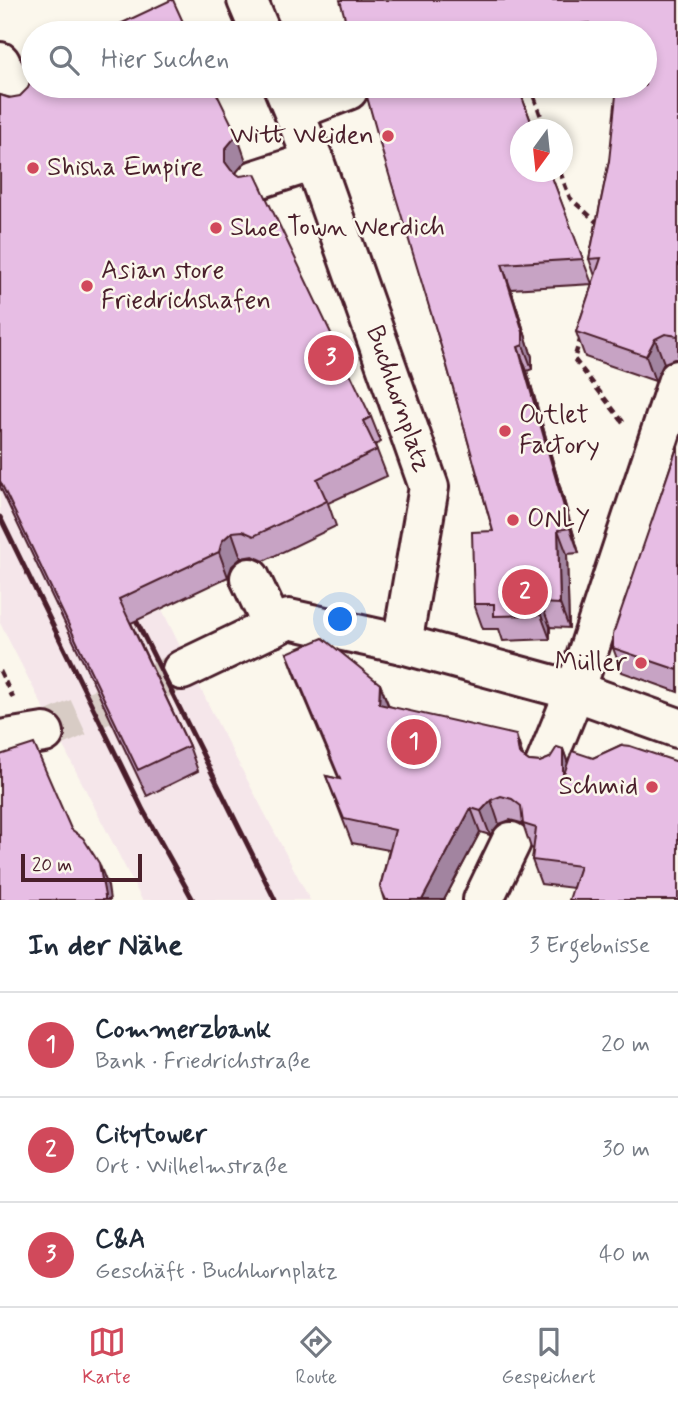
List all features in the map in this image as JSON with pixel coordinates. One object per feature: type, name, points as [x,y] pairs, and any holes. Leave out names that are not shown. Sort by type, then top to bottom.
[{"type":"street","points":[[247,0],[256,21]]},
{"type":"street","points":[[0,62],[19,102]]},
{"type":"street","name":"Buchhornplatz","points":[[288,98],[314,161],[429,487],[402,644]]},
{"type":"street","points":[[255,180],[314,161]]},
{"type":"street","points":[[545,765],[575,691],[678,380]]},
{"type":"street","points":[[250,578],[273,626]]},
{"type":"street","points":[[182,670],[289,619],[402,644],[575,691],[678,728]]},
{"type":"street","points":[[0,740],[44,733]]},
{"type":"street","points":[[484,900],[511,842]]},
{"type":"path","points":[[534,98],[542,119]]},
{"type":"path","points":[[564,182],[570,198],[600,226],[607,228]]},
{"type":"path","points":[[582,335],[574,359],[626,425],[649,468]]},
{"type":"shaded area","points":[[0,278],[218,724],[310,900],[142,900],[0,623]]},
{"type":"building","points":[[173,0],[183,21],[126,21]]},
{"type":"building","points":[[340,0],[678,0],[678,336],[665,334],[655,339],[646,356],[576,332],[601,258],[589,259],[609,161],[616,98],[657,98],[657,21],[346,21]]},
{"type":"building","points":[[0,95],[9,98],[219,98],[237,135],[225,149],[225,162],[240,176],[255,174],[371,417],[363,421],[377,450],[317,479],[327,501],[254,536],[243,531],[232,532],[222,541],[219,552],[119,599],[189,746],[138,770],[0,481]]},
{"type":"building","points":[[367,98],[522,98],[530,119],[510,119],[510,182],[554,182],[583,259],[502,264],[523,332],[523,345],[518,347],[570,528],[558,530],[560,604],[541,603],[541,615],[494,616],[494,604],[474,604],[472,532],[493,531]]},
{"type":"building","points":[[678,445],[678,670],[613,648],[613,634]]},
{"type":"building","points":[[323,638],[380,684],[379,704],[516,735],[519,754],[529,761],[540,762],[550,758],[557,747],[563,749],[563,777],[572,751],[593,758],[621,745],[678,762],[678,900],[569,900],[580,866],[532,860],[536,828],[523,824],[521,806],[512,799],[501,796],[491,800],[481,811],[471,808],[422,900],[386,900],[380,887],[395,830],[344,819],[326,776],[340,779],[287,653]]},
{"type":"building","points":[[34,744],[71,829],[83,838],[99,863],[105,900],[0,900],[0,755]]},
{"type":"tunnel","points":[[44,733],[182,670]]},
{"type":"railway","points":[[0,517],[143,810],[193,900]]},
{"type":"railway","points":[[127,602],[275,900]]},
{"type":"place","name":"Witt Weiden","points":[[388,136]]},
{"type":"place","name":"Shisha Empire","points":[[33,168]]},
{"type":"place","name":"Shoe Town Werdich","points":[[216,228]]},
{"type":"place","name":"Asian store Friedrichshafen","points":[[87,286]]},
{"type":"place","name":"C&A","points":[[331,358]]},
{"type":"place","name":"Outlet Factory","points":[[505,431]]},
{"type":"place","name":"ONLY","points":[[513,520]]},
{"type":"place","name":"Citytower","points":[[525,592]]},
{"type":"place","name":"Müller","points":[[641,663]]},
{"type":"place","name":"Commerzbank","points":[[414,742]]},
{"type":"place","name":"Schmid","points":[[652,787]]}]
